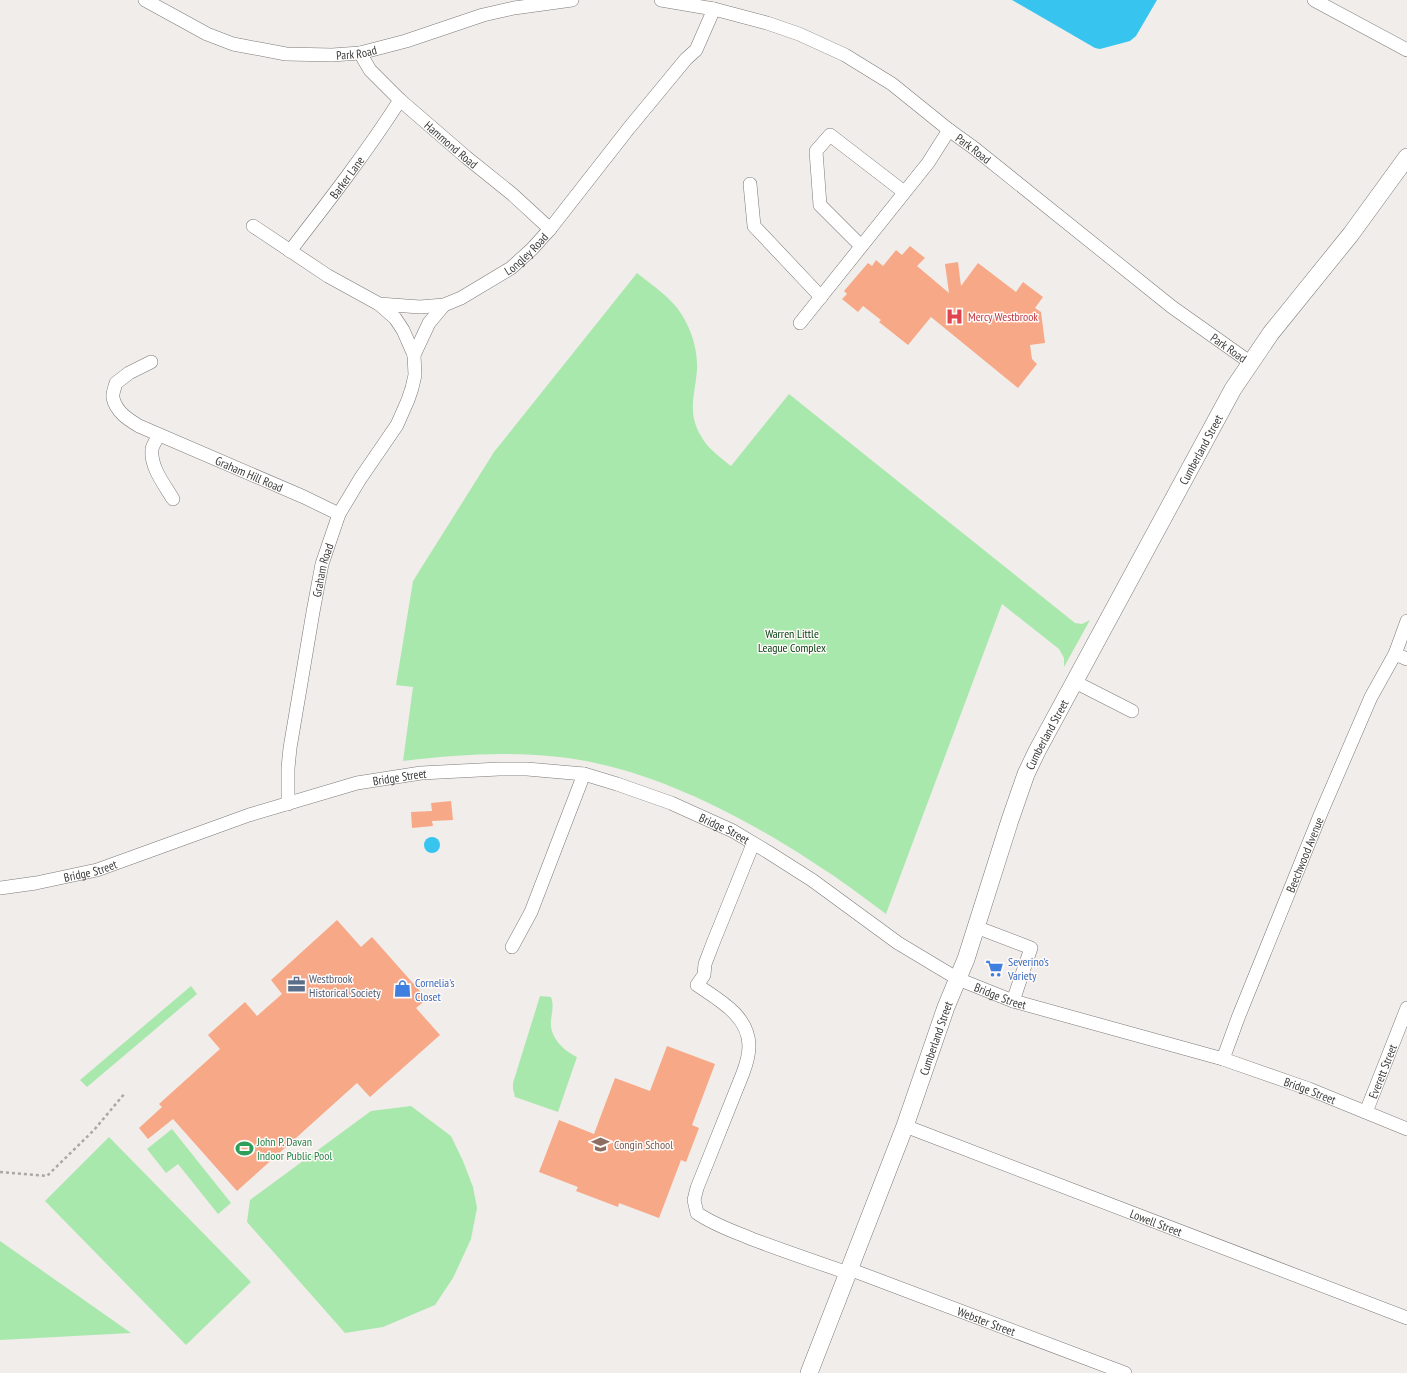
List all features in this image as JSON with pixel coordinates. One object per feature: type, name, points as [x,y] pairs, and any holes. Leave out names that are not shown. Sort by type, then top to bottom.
[{"type":"main road","name":"Cumberland Street","points":[[809,1373],[906,1126],[946,1007],[958,979],[1026,774],[1037,751],[1234,389],[1271,332],[1351,234],[1407,157]]},
{"type":"street","name":"Park Road","points":[[145,0],[207,34],[233,44],[286,54],[332,55],[360,53],[406,41],[483,15],[514,8],[572,0]]},
{"type":"street","name":"Park Road","points":[[661,0],[714,9],[767,23],[799,34],[845,55],[892,84],[1172,307],[1251,363]]},
{"type":"street","points":[[1314,0],[1407,50]]},
{"type":"street","name":"Longley Road","points":[[252,226],[328,276],[379,304],[420,308],[444,306],[461,298],[511,268],[532,249],[550,229],[629,128],[686,59],[696,50],[714,9]]},
{"type":"street","name":"Hammond Road","points":[[360,53],[370,70],[400,100],[466,157],[512,194],[550,229]]},
{"type":"street","name":"Barker Lane","points":[[290,251],[357,164],[382,129],[400,100]]},
{"type":"street","points":[[800,322],[928,163],[949,130]]},
{"type":"street","points":[[861,246],[820,205],[816,151],[830,135],[904,192]]},
{"type":"street","points":[[750,184],[754,226],[821,297]]},
{"type":"street","name":"Graham Road","points":[[288,804],[288,768],[290,748],[312,612],[322,564],[338,514],[397,425],[406,407],[415,375],[414,355],[399,324],[395,318],[379,304]]},
{"type":"street","name":"Graham Road","points":[[414,355],[429,323],[444,306]]},
{"type":"street","name":"Graham Hill Road","points":[[151,362],[129,373],[116,383],[113,398],[119,410],[128,419],[139,426],[304,497],[338,514]]},
{"type":"street","points":[[159,434],[152,448],[152,460],[159,477],[173,499]]},
{"type":"street","name":"Beechwood Avenue","points":[[1223,1059],[1238,1018],[1321,813],[1372,697],[1401,656],[1407,621]]},
{"type":"street","points":[[1075,682],[1132,711]]},
{"type":"street","name":"Bridge Street","points":[[0,888],[36,884],[97,870],[249,815],[357,783],[422,773],[499,769],[526,769],[584,774],[671,803],[733,831],[812,880],[898,943],[958,979],[1013,1001],[1223,1059],[1309,1089],[1407,1129]]},
{"type":"street","points":[[512,947],[531,912],[584,774]]},
{"type":"street","name":"Webster Street","points":[[753,844],[712,943],[705,964],[704,975],[697,985],[734,1012],[745,1028],[749,1046],[743,1073],[697,1188],[694,1200],[697,1213],[708,1221],[773,1247],[848,1271],[1125,1373]]},
{"type":"street","points":[[976,926],[1031,948],[1013,1001]]},
{"type":"street","name":"Everett Street","points":[[1366,1112],[1407,1008]]},
{"type":"street","name":"Lowell Street","points":[[906,1126],[1407,1318]]},
{"type":"path","points":[[0,1172],[47,1176],[94,1130],[125,1093]]},
{"type":"green space","name":"Warren Little League Complex","points":[[637,273],[667,297],[686,321],[694,341],[697,363],[693,404],[694,420],[707,445],[731,466],[789,394],[1075,623],[1082,624],[1090,620],[1064,667],[1064,658],[1059,649],[1002,604],[886,914],[826,871],[768,834],[687,793],[632,772],[604,765],[554,756],[504,754],[453,756],[403,761],[413,687],[396,685],[413,581],[494,452]]},
{"type":"green space","points":[[191,986],[197,994],[87,1087],[80,1080]]},
{"type":"green space","points":[[540,996],[551,997],[553,1006],[551,1020],[552,1032],[562,1047],[577,1057],[558,1112],[515,1097],[513,1089],[513,1083]]},
{"type":"green space","points":[[411,1106],[451,1136],[463,1161],[473,1187],[477,1208],[471,1239],[453,1278],[435,1305],[383,1327],[345,1333],[247,1222],[250,1200],[371,1111]]},
{"type":"green space","points":[[172,1129],[231,1203],[218,1214],[178,1164],[166,1173],[147,1149]]},
{"type":"green space","points":[[109,1137],[251,1282],[186,1345],[45,1201]]},
{"type":"green space","points":[[0,1241],[131,1333],[0,1340]]},
{"type":"water","points":[[1012,0],[1157,0],[1136,36],[1130,41],[1100,49],[1095,48]]},
{"type":"water","points":[[432,837],[439,842],[440,845],[435,852],[432,853],[425,848],[424,845],[429,838]]},
{"type":"building","name":"Mercy Westbrook","points":[[910,246],[925,258],[917,266],[949,293],[945,264],[958,262],[961,286],[978,263],[1016,292],[1023,282],[1043,297],[1035,308],[1041,312],[1045,343],[1030,345],[1032,359],[1037,364],[1018,388],[931,317],[908,345],[879,322],[881,320],[863,306],[858,312],[842,299],[847,294],[844,291],[868,263],[872,266],[876,260],[883,266],[896,250],[902,255]]},
{"type":"building","points":[[451,801],[453,820],[432,821],[433,826],[412,828],[411,812],[432,811],[431,803]]},
{"type":"building","points":[[337,920],[361,947],[372,937],[427,999],[416,1008],[440,1035],[370,1097],[357,1083],[237,1191],[173,1119],[148,1139],[139,1128],[162,1107],[159,1104],[220,1049],[208,1035],[245,1002],[257,1016],[282,994],[271,980]]},
{"type":"building","points":[[667,1046],[715,1064],[692,1125],[699,1128],[686,1162],[681,1160],[659,1218],[619,1203],[618,1207],[576,1191],[578,1187],[539,1172],[559,1120],[594,1134],[615,1078],[650,1091]]},
{"type":"place","name":"Mercy Westbrook","points":[[955,316]]},
{"type":"place","name":"Severino's Variety","points":[[995,968]]},
{"type":"place","name":"Westbrook Historical Society","points":[[296,985]]},
{"type":"place","name":"Cornelia's Closet","points":[[402,989]]},
{"type":"place","name":"Congin School","points":[[601,1144]]},
{"type":"place","name":"John P. Davan Indoor Public Pool","points":[[244,1148]]}]
